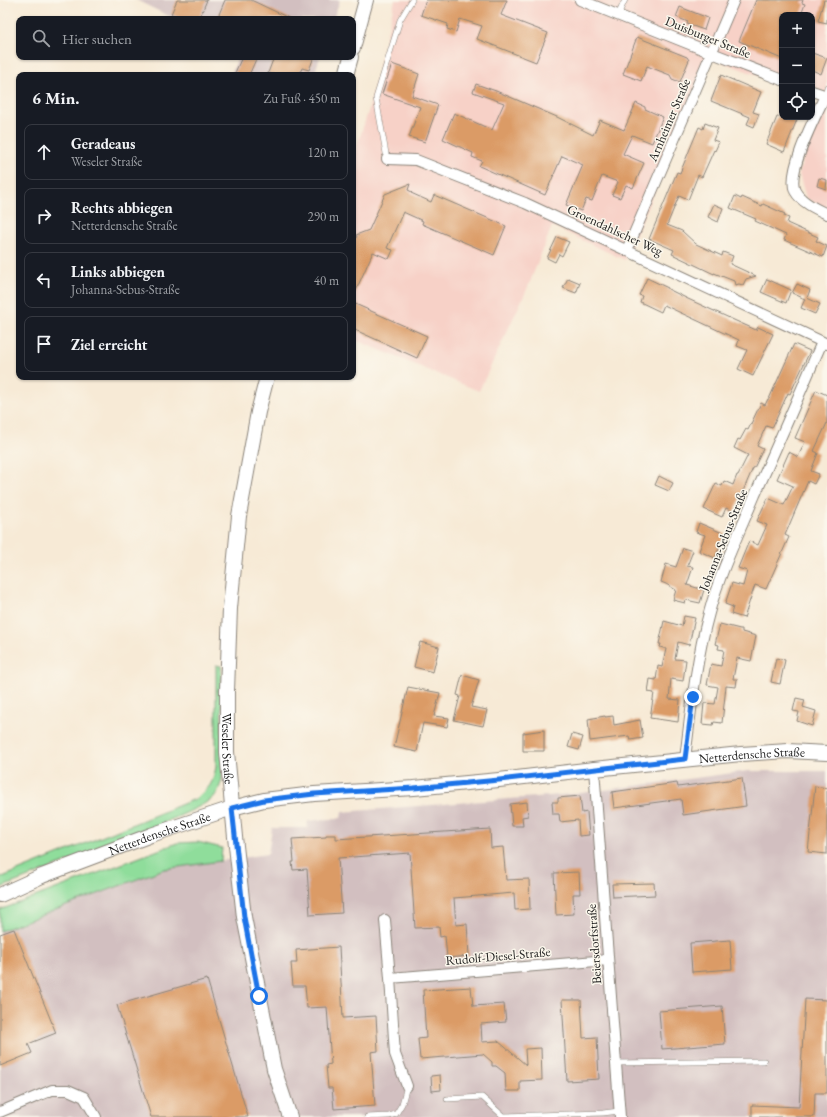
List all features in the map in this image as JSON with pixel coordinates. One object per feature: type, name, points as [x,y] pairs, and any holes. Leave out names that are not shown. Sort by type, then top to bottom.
[{"type":"main road","points":[[356,37],[366,0]]},
{"type":"main road","points":[[347,72],[350,60]]},
{"type":"main road","name":"Weseler Straße","points":[[266,380],[258,412],[239,516],[230,608],[227,691],[227,752],[244,917],[274,1069],[290,1117]]},
{"type":"main road","name":"Netterdensche Straße","points":[[0,895],[42,876],[151,835],[232,808],[264,800],[314,794],[414,788],[499,780],[741,754],[788,751],[827,752]]},
{"type":"street","name":"Duisburger Straße","points":[[580,0],[779,79]]},
{"type":"street","name":"Arnheimer Straße","points":[[627,250],[734,0]]},
{"type":"street","points":[[815,91],[826,93],[798,157],[793,174],[795,191],[803,200],[827,214]]},
{"type":"street","name":"Groendahlscher Weg","points":[[387,159],[416,160],[525,203],[825,343]]},
{"type":"street","name":"Johanna-Sebus-Straße","points":[[685,759],[693,697],[702,645],[718,583],[741,528],[825,343]]},
{"type":"street","name":"Beiersdorfstraße","points":[[594,769],[619,1114]]},
{"type":"street","points":[[385,920],[395,1054],[407,1086]]},
{"type":"street","name":"Rudolf-Diesel-Straße","points":[[390,978],[608,960]]},
{"type":"street","points":[[0,1112],[52,1090],[68,1090],[84,1097],[96,1117]]},
{"type":"lane","points":[[387,159],[376,98],[400,20],[412,0]]},
{"type":"lane","points":[[618,15],[625,0]]},
{"type":"lane","points":[[616,1063],[764,1061]]},
{"type":"lane","points":[[367,1117],[389,1116],[396,1114],[402,1104],[407,1086]]},
{"type":"lane","points":[[447,1099],[482,1097],[503,1116],[603,1113],[619,1114]]},
{"type":"shaded area","points":[[136,0],[340,0],[334,16],[169,16]]},
{"type":"shaded area","points":[[395,0],[827,0],[827,209],[806,198],[799,174],[820,98],[815,96],[815,12],[779,12],[779,83],[711,58],[625,260],[552,226],[528,287],[479,391],[356,340],[356,149],[369,109]]},
{"type":"shaded area","points":[[237,60],[319,60],[315,72],[232,72]]},
{"type":"shaded area","points":[[748,771],[827,771],[827,1117],[0,1117],[0,931],[164,869],[268,854],[272,828],[307,828],[308,821],[341,818],[342,812],[574,794]]},
{"type":"green space","points":[[216,665],[221,666],[222,779],[218,792],[213,798],[194,809],[156,826],[0,888],[0,878],[195,799],[210,786],[216,767]]},
{"type":"green space","points":[[198,842],[222,848],[221,861],[164,869],[0,931],[0,910],[177,843]]},
{"type":"building","points":[[177,0],[207,0],[200,16],[175,16],[171,14]]},
{"type":"building","points":[[225,0],[251,0],[285,16],[218,16]]},
{"type":"building","points":[[426,0],[507,0],[501,15],[548,33],[536,62],[477,39],[482,26],[460,19],[456,32],[447,29],[448,24],[421,15]]},
{"type":"building","points":[[756,0],[803,0],[802,3],[805,4],[802,12],[779,12],[779,58],[739,41]]},
{"type":"building","points":[[824,0],[827,0],[827,23],[818,21]]},
{"type":"building","points":[[680,7],[708,18],[704,30],[687,24],[688,22],[676,17]]},
{"type":"building","points":[[637,37],[687,57],[689,60],[680,82],[672,79],[670,75],[647,66],[641,81],[623,74]]},
{"type":"building","points":[[815,54],[827,58],[821,74],[815,71]]},
{"type":"building","points":[[241,60],[256,60],[250,72],[235,72]]},
{"type":"building","points":[[273,60],[313,60],[309,70],[302,68],[300,72],[268,72]]},
{"type":"building","points":[[392,64],[419,74],[412,96],[438,105],[425,142],[409,137],[420,107],[382,94]]},
{"type":"building","points":[[721,75],[761,92],[753,112],[759,114],[754,127],[747,124],[750,117],[711,101]]},
{"type":"building","points":[[476,84],[557,117],[593,135],[600,120],[624,130],[636,103],[663,117],[652,143],[632,135],[623,154],[644,163],[633,188],[626,185],[620,198],[612,195],[618,182],[602,176],[592,201],[586,199],[581,211],[566,205],[583,165],[562,156],[545,195],[479,166],[482,161],[472,157],[473,153],[443,139],[454,113],[492,130],[504,103],[473,92]]},
{"type":"building","points":[[777,117],[779,117],[779,120],[797,120],[784,152],[766,144]]},
{"type":"building","points":[[705,123],[718,128],[713,140],[719,142],[702,177],[698,175],[688,200],[679,196],[667,225],[682,231],[696,244],[722,256],[723,252],[733,256],[730,264],[756,276],[746,279],[743,285],[735,285],[734,281],[714,274],[672,254],[674,250],[649,239],[677,172],[680,173],[699,127],[703,129]]},
{"type":"building","points":[[819,178],[827,180],[826,189],[817,186]]},
{"type":"building","points":[[410,184],[408,190],[412,192],[411,193],[431,202],[434,195],[506,226],[494,255],[422,224],[423,221],[403,212],[387,248],[393,250],[389,259],[373,252],[356,290],[356,235],[369,230],[385,194]]},
{"type":"building","points":[[735,196],[741,199],[742,197],[762,206],[763,204],[785,214],[784,216],[789,218],[787,223],[818,237],[816,241],[827,246],[823,257],[784,240],[786,235],[755,221],[756,219],[730,208]]},
{"type":"building","points":[[714,204],[723,208],[718,222],[708,217]]},
{"type":"building","points":[[557,237],[569,242],[562,256],[559,254],[555,262],[547,258]]},
{"type":"building","points":[[568,278],[580,283],[576,293],[563,288]]},
{"type":"building","points":[[647,278],[688,299],[756,330],[758,327],[773,334],[753,376],[738,369],[747,350],[737,346],[739,340],[664,305],[661,312],[640,302],[642,296],[639,295]]},
{"type":"building","points":[[767,279],[791,290],[786,303],[761,292]]},
{"type":"building","points":[[797,284],[810,290],[807,298],[820,304],[815,314],[801,308],[805,299],[792,293]]},
{"type":"building","points":[[356,304],[427,336],[417,358],[356,330]]},
{"type":"building","points":[[794,344],[810,351],[772,428],[766,426],[757,446],[763,449],[734,512],[726,508],[722,517],[704,509],[716,483],[722,486],[724,481],[733,485],[748,455],[734,448],[738,439],[740,440],[746,429],[748,430],[761,403],[765,405],[769,399]]},
{"type":"building","points":[[816,390],[827,395],[827,423],[814,451],[818,453],[811,471],[819,474],[814,484],[808,481],[785,535],[789,537],[766,589],[755,585],[744,618],[731,614],[733,607],[725,604],[732,583],[743,586],[747,571],[738,568],[749,541],[758,545],[767,525],[757,521],[762,510],[768,498],[784,505],[793,486],[777,479],[789,452],[798,457],[805,442],[795,438]]},
{"type":"building","points":[[659,476],[673,483],[669,491],[655,485]]},
{"type":"building","points":[[699,523],[725,534],[715,558],[699,551],[705,535],[696,532]]},
{"type":"building","points":[[683,548],[693,551],[687,566],[693,567],[687,585],[704,590],[700,603],[686,600],[685,603],[673,600],[676,590],[661,582],[666,564],[676,567]]},
{"type":"building","points":[[684,616],[695,618],[689,645],[678,642],[675,659],[686,660],[683,681],[671,679],[669,699],[680,700],[678,722],[650,718],[654,693],[648,692],[650,679],[656,680],[658,666],[662,667],[666,649],[660,647],[661,644],[659,644],[664,621],[682,626]]},
{"type":"building","points":[[720,624],[742,629],[742,632],[756,636],[751,661],[737,658],[733,679],[737,679],[736,687],[726,686],[722,723],[714,722],[713,725],[702,724],[704,703],[715,704],[718,687],[707,685],[711,664],[721,666],[724,650],[718,649],[719,645],[715,644]]},
{"type":"building","points":[[420,642],[439,647],[433,672],[414,667]]},
{"type":"building","points":[[776,658],[785,660],[780,684],[771,682]]},
{"type":"building","points":[[462,675],[479,680],[471,707],[487,710],[483,726],[454,720],[460,696],[457,695]]},
{"type":"building","points":[[408,687],[440,693],[434,716],[449,718],[447,727],[423,723],[417,752],[394,747]]},
{"type":"building","points":[[796,698],[805,700],[803,707],[816,711],[812,726],[797,721],[799,712],[793,711]]},
{"type":"building","points":[[613,716],[614,725],[640,720],[643,738],[630,740],[629,736],[590,741],[588,719]]},
{"type":"building","points":[[544,730],[544,751],[523,751],[523,733]]},
{"type":"building","points":[[572,734],[583,737],[579,750],[568,747]]},
{"type":"building","points":[[742,778],[746,806],[683,815],[681,799],[614,808],[612,792],[677,783],[678,787]]},
{"type":"building","points":[[815,786],[827,788],[827,854],[808,852]]},
{"type":"building","points":[[580,796],[582,813],[587,812],[589,835],[579,836],[578,820],[560,822],[559,814],[553,814],[552,802],[558,802],[558,798]]},
{"type":"building","points":[[527,802],[528,816],[522,817],[523,826],[512,826],[510,804]]},
{"type":"building","points":[[490,829],[491,848],[503,847],[506,880],[529,879],[530,909],[515,910],[514,893],[454,898],[456,925],[467,924],[469,956],[447,958],[445,936],[440,937],[439,927],[415,928],[410,853],[338,858],[342,913],[310,915],[307,869],[293,870],[292,862],[294,862],[292,839],[326,837],[326,835],[336,835],[336,839]]},
{"type":"building","points":[[579,872],[580,894],[573,894],[574,914],[556,915],[554,873]]},
{"type":"building","points":[[654,883],[655,895],[613,897],[612,884]]},
{"type":"building","points":[[14,929],[56,1033],[28,1044],[32,1053],[0,1066],[0,934]]},
{"type":"building","points":[[730,940],[732,969],[692,972],[690,943]]},
{"type":"building","points":[[339,947],[343,1018],[376,1016],[378,1051],[371,1052],[375,1106],[334,1109],[332,1088],[328,1088],[326,1065],[331,1064],[327,1007],[307,1008],[305,986],[293,986],[291,963],[297,963],[296,950]]},
{"type":"building","points":[[207,979],[248,1117],[151,1117],[117,1005]]},
{"type":"building","points":[[471,987],[473,1006],[504,1004],[506,1022],[481,1024],[482,1042],[498,1041],[526,1065],[525,1049],[541,1048],[542,1080],[520,1081],[520,1091],[506,1091],[505,1073],[496,1066],[492,1066],[492,1062],[483,1054],[420,1059],[418,1039],[426,1038],[423,990]]},
{"type":"building","points":[[805,999],[827,1000],[827,1093],[815,1093],[814,1117],[752,1117],[752,1105],[799,1107]]},
{"type":"building","points":[[562,1000],[581,1000],[583,1038],[597,1037],[599,1079],[567,1081]]},
{"type":"building","points":[[722,1006],[725,1044],[662,1049],[659,1011]]},
{"type":"building","points":[[440,1075],[441,1090],[432,1091],[431,1076]]},
{"type":"route","points":[[259,996],[244,917],[232,808],[264,800],[314,794],[414,788],[499,780],[685,759],[693,697]]}]
